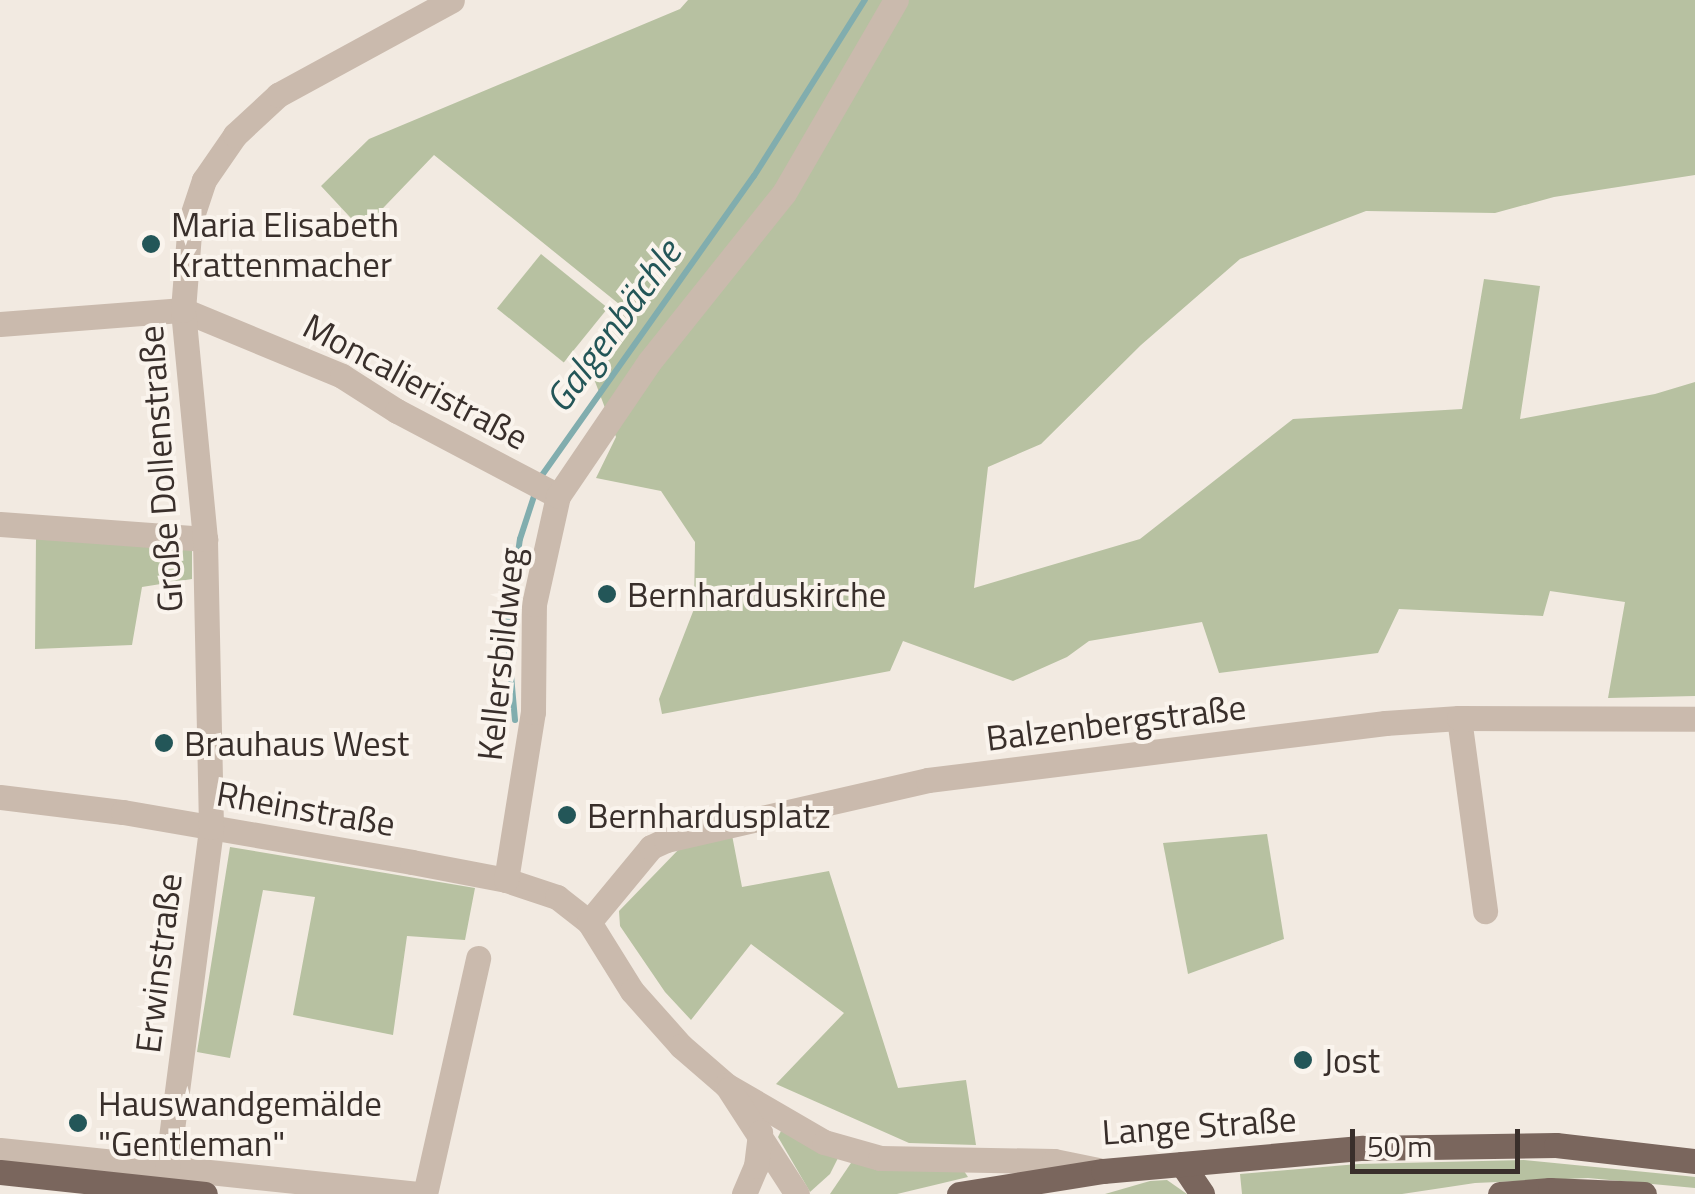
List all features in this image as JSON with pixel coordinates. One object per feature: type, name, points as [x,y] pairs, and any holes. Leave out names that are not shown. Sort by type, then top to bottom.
[{"type":"main road","name":"Lange Straße","points":[[1103,1171],[1363,1148],[1512,1143],[1695,1161]]},
{"type":"main road","points":[[1182,1164],[1202,1194]]},
{"type":"main road","points":[[959,1194],[1103,1171]]},
{"type":"main road","points":[[1078,1194],[1103,1171]]},
{"type":"main road","points":[[0,1172],[205,1194]]},
{"type":"main road","points":[[1500,1194],[1550,1190],[1644,1194]]},
{"type":"street","name":"Große Dollenstraße","points":[[210,827],[205,538],[183,310],[190,222],[204,180],[236,135],[278,95],[452,0]]},
{"type":"street","name":"Kellersbildweg","points":[[506,880],[533,712],[534,604],[544,489],[784,193],[896,0]]},
{"type":"street","points":[[0,324],[183,310]]},
{"type":"street","name":"Moncalieristraße","points":[[183,310],[342,376],[544,489]]},
{"type":"street","points":[[0,524],[205,538]]},
{"type":"street","points":[[1459,718],[1485,911]]},
{"type":"street","name":"Balzenbergstraße","points":[[588,922],[650,847],[701,831],[928,780],[1459,718],[1695,719]]},
{"type":"street","name":"Rheinstraße","points":[[0,797],[210,827],[506,880],[557,897],[588,922]]},
{"type":"street","name":"Erwinstraße","points":[[167,1168],[210,827]]},
{"type":"street","name":"Lange Straße","points":[[588,922],[648,1012],[726,1084],[796,1194]]},
{"type":"street","points":[[425,1194],[478,958]]},
{"type":"street","name":"Lange Straße","points":[[726,1084],[824,1142],[859,1153],[923,1161],[1054,1161],[1103,1171]]},
{"type":"street","points":[[744,1194],[756,1166],[760,1132]]},
{"type":"street","points":[[0,1150],[416,1194]]},
{"type":"green space","points":[[688,0],[1695,0],[1695,175],[1554,197],[1495,213],[1366,211],[1240,259],[1141,345],[1041,444],[988,467],[974,588],[1140,539],[1293,419],[1462,409],[1484,279],[1540,286],[1520,419],[1655,394],[1695,382],[1695,696],[1608,698],[1625,602],[1550,591],[1543,616],[1399,609],[1378,653],[1219,673],[1202,622],[1089,641],[1067,657],[1013,681],[903,641],[890,671],[662,714],[659,699],[694,609],[695,542],[661,491],[596,478],[616,437],[588,363],[624,308],[434,155],[362,230],[321,186],[369,139],[680,9]]},
{"type":"green space","points":[[541,254],[608,308],[564,363],[497,308]]},
{"type":"green space","points":[[36,537],[192,546],[192,579],[142,587],[132,645],[35,649]]},
{"type":"green space","points":[[1267,834],[1284,939],[1188,974],[1163,843]]},
{"type":"green space","points":[[732,835],[742,887],[829,871],[898,1088],[966,1080],[976,1145],[909,1143],[776,1084],[844,1013],[751,944],[691,1020],[665,992],[620,926],[619,911],[681,847]]},
{"type":"green space","points":[[230,847],[475,888],[465,940],[407,936],[393,1035],[293,1015],[315,897],[263,890],[230,1058],[197,1052]]},
{"type":"green space","points":[[782,1129],[839,1156],[830,1174],[810,1192],[778,1137]]},
{"type":"green space","points":[[853,1160],[964,1171],[968,1177],[897,1194],[830,1194]]},
{"type":"green space","points":[[1524,1160],[1695,1177],[1695,1188],[1588,1178],[1475,1183],[1402,1194],[1242,1194],[1240,1174],[1358,1164]]},
{"type":"green space","points":[[1167,1180],[1187,1194],[1105,1194],[1150,1181]]},
{"type":"waterway","name":"Galgenbächle","points":[[540,478],[754,176],[865,0]]},
{"type":"waterway","name":"Galgenbächle","points":[[515,720],[507,630],[520,539],[536,490]]},
{"type":"place","name":"Maria Elisabeth Krattenmacher","points":[[151,244]]},
{"type":"place","name":"Bernharduskirche","points":[[607,594]]},
{"type":"place","name":"Brauhaus West","points":[[164,743]]},
{"type":"place","name":"Bernhardusplatz","points":[[567,815]]},
{"type":"place","name":"Jost","points":[[1303,1060]]},
{"type":"place","name":"Hauswandgemälde \"Gentleman\"","points":[[78,1123]]}]
